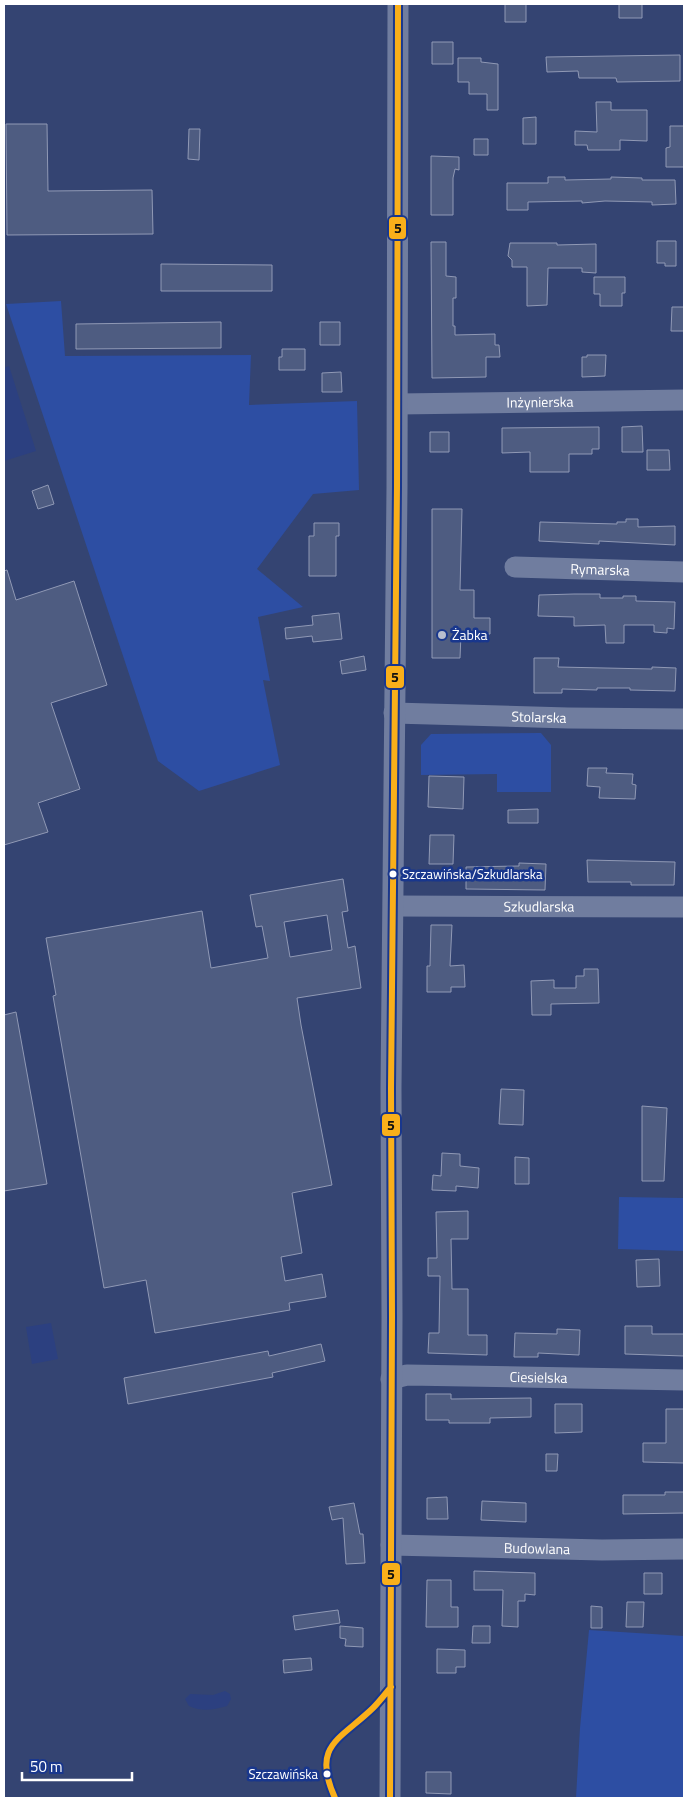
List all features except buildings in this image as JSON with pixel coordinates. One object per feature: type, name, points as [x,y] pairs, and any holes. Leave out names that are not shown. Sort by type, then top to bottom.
[{"type":"street","points":[[390,1798],[391,1088],[398,404],[398,4]]},
{"type":"street","name":"Inżynierska","points":[[398,404],[684,400]]},
{"type":"street","name":"Rymarska","points":[[516,567],[684,572]]},
{"type":"street","name":"Stolarska","points":[[394,713],[684,719]]},
{"type":"street","name":"Szkudlarska","points":[[394,906],[684,907]]},
{"type":"street","name":"Ciesielska","points":[[391,1379],[407,1375],[684,1380]]},
{"type":"street","name":"Budowlana","points":[[391,1545],[602,1550],[684,1549]]},
{"type":"shaded area","points":[[61,301],[65,356],[251,355],[249,405],[357,401],[359,490],[313,494],[257,569],[303,607],[258,617],[270,681],[263,680],[280,765],[199,791],[158,761],[6,304]]},
{"type":"shaded area","points":[[9,366],[36,451],[4,461],[4,368]]},
{"type":"shaded area","points":[[541,733],[551,745],[551,792],[497,792],[497,774],[421,775],[421,745],[431,734]]},
{"type":"shaded area","points":[[619,1197],[684,1198],[684,1251],[618,1249]]},
{"type":"shaded area","points":[[51,1323],[58,1359],[32,1364],[26,1327]]},
{"type":"shaded area","points":[[589,1630],[684,1636],[684,1798],[576,1798]]},
{"type":"shaded area","points":[[225,1691],[230,1694],[231,1699],[227,1706],[217,1709],[203,1710],[194,1708],[189,1706],[185,1699],[190,1694],[213,1695]]},
{"type":"transit line","name":"5","points":[[390,1798],[391,1088],[397,487],[398,4]]},
{"type":"transit line","name":"5","points":[[335,1798],[328,1780],[326,1766],[328,1755],[333,1745],[373,1708],[391,1687]]},
{"type":"place","name":"Żabka","points":[[442,635]]},
{"type":"place","name":"Szczawińska/Szkudlarska","points":[[393,874]]},
{"type":"place","name":"Szczawińska","points":[[327,1774]]}]
